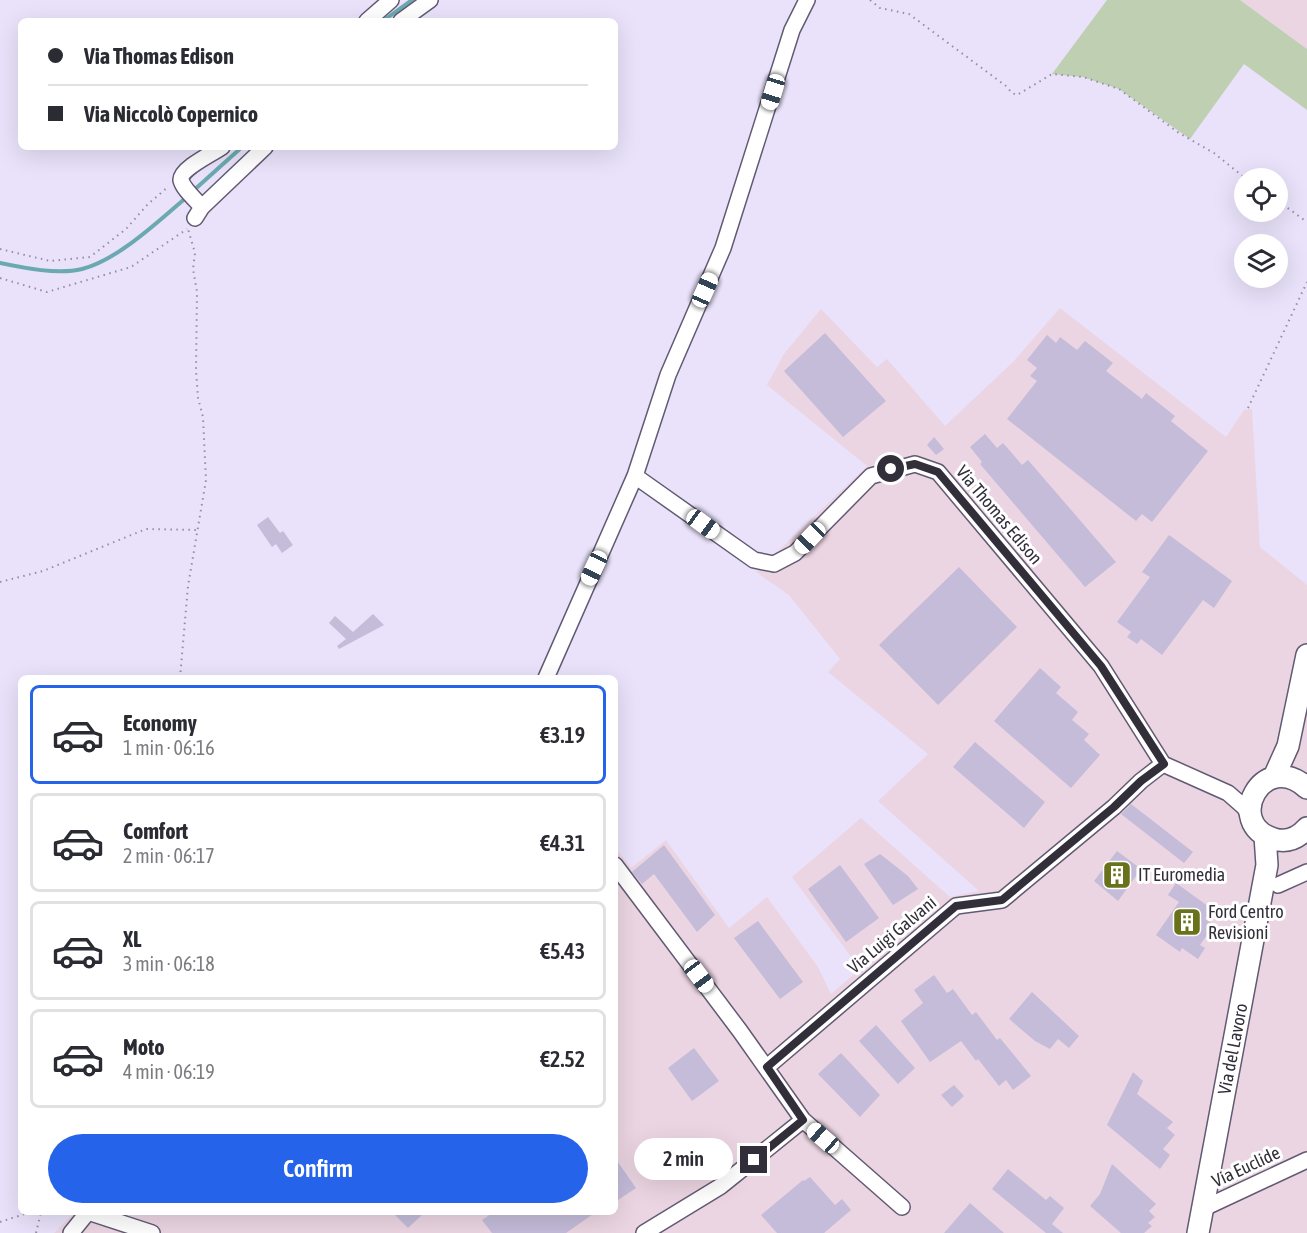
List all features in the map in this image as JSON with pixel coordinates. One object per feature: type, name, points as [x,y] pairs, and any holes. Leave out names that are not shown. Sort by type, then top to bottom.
[{"type":"main road","points":[[1274,777],[1288,746],[1307,655]]},
{"type":"main road","points":[[1288,746],[1303,784]]},
{"type":"main road","points":[[1293,835],[1256,828],[1250,816],[1250,803],[1254,791],[1263,782],[1274,777],[1287,776],[1303,784]]},
{"type":"main road","name":"Via del Lavoro","points":[[1198,1233],[1267,865],[1293,835]]},
{"type":"street","points":[[370,18],[391,0]]},
{"type":"street","points":[[405,18],[430,0]]},
{"type":"street","points":[[547,675],[635,476],[668,375],[723,248],[792,30],[807,0]]},
{"type":"street","points":[[218,150],[188,167],[182,174],[183,184],[196,214],[262,150]]},
{"type":"street","name":"Via Thomas Edison","points":[[635,476],[754,560],[774,564],[795,553],[871,476],[915,464],[938,472],[1101,666],[1164,764]]},
{"type":"street","points":[[1164,764],[1228,793],[1244,807],[1250,816]]},
{"type":"street","name":"Via Luigi Galvani","points":[[767,1067],[956,906],[1002,900],[1164,764]]},
{"type":"street","points":[[1228,793],[1254,791]]},
{"type":"street","points":[[618,869],[767,1067],[803,1120],[902,1208]]},
{"type":"street","points":[[1278,885],[1307,873]]},
{"type":"street","points":[[644,1233],[721,1186],[803,1120]]},
{"type":"street","name":"Via Euclide","points":[[1203,1209],[1307,1160]]},
{"type":"street","points":[[71,1233],[86,1215]]},
{"type":"street","points":[[97,1215],[152,1233]]},
{"type":"path","points":[[870,0],[880,8],[909,14],[1006,86],[1012,93],[1017,94],[1052,74],[1083,77],[1119,88],[1179,133],[1214,153],[1234,169]]},
{"type":"path","points":[[0,249],[50,261],[90,257],[126,229],[148,204],[168,188],[183,184]]},
{"type":"path","points":[[1288,208],[1307,222]]},
{"type":"path","points":[[0,278],[47,292],[131,267],[196,214]]},
{"type":"path","points":[[180,675],[188,586],[206,480],[206,448],[196,371],[197,292],[193,269],[196,214]]},
{"type":"path","points":[[1248,408],[1307,282]]},
{"type":"path","points":[[0,582],[43,571],[146,529],[197,530]]},
{"type":"path","points":[[0,1222],[22,1215]]},
{"type":"path","points":[[36,1233],[40,1215]]},
{"type":"shaded area","points":[[1240,0],[1307,0],[1307,49],[1267,20]]},
{"type":"shaded area","points":[[1060,308],[1226,437],[1244,410],[1252,409],[1260,547],[1307,585],[1307,1233],[54,1233],[72,1215],[618,1215],[618,851],[631,868],[666,840],[729,928],[767,897],[818,967],[831,994],[860,969],[792,877],[861,818],[950,897],[979,891],[878,801],[928,754],[828,672],[840,659],[789,595],[756,572],[867,466],[767,385],[784,354],[821,309],[877,367],[887,359],[945,426],[1013,362]]},
{"type":"green space","points":[[1107,0],[1240,0],[1307,49],[1307,110],[1244,64],[1190,139],[1119,89],[1083,77],[1052,74]]},
{"type":"building","points":[[825,333],[886,401],[843,437],[784,371]]},
{"type":"building","points":[[1047,335],[1056,343],[1060,337],[1077,350],[1085,341],[1113,363],[1106,371],[1142,399],[1146,393],[1175,416],[1171,421],[1208,451],[1152,522],[1142,514],[1136,521],[1007,419],[1037,381],[1030,376],[1037,368],[1027,360]]},
{"type":"building","points":[[985,434],[997,448],[1003,443],[1022,465],[1028,460],[1116,562],[1085,587],[980,464],[982,462],[970,447]]},
{"type":"building","points":[[934,437],[944,449],[936,455],[927,445]]},
{"type":"building","points":[[268,517],[280,533],[283,531],[293,545],[282,553],[276,544],[272,547],[257,525]]},
{"type":"building","points":[[1169,535],[1232,581],[1214,608],[1203,600],[1162,655],[1141,639],[1137,644],[1127,637],[1131,632],[1117,622],[1150,577],[1142,572]]},
{"type":"building","points":[[959,567],[1017,627],[938,705],[879,645]]},
{"type":"building","points":[[373,614],[384,625],[339,649],[337,646],[346,639],[329,623],[335,616],[353,632]]},
{"type":"building","points":[[1040,668],[1061,687],[1056,693],[1078,712],[1072,720],[1089,734],[1084,740],[1100,755],[1071,788],[994,721]]},
{"type":"building","points":[[975,742],[1045,802],[1024,828],[953,767]]},
{"type":"building","points":[[1131,804],[1193,852],[1184,863],[1121,814]]},
{"type":"building","points":[[664,845],[715,915],[697,932],[654,874],[642,884],[632,872]]},
{"type":"building","name":"IT Euromedia","points":[[1117,851],[1141,869],[1118,901],[1094,881]]},
{"type":"building","points":[[880,854],[908,876],[918,889],[893,905],[864,864]]},
{"type":"building","points":[[840,865],[879,918],[846,942],[808,889]]},
{"type":"building","name":"Ford Centro Revisioni","points":[[1176,883],[1212,909],[1205,919],[1214,925],[1200,945],[1205,948],[1198,959],[1182,948],[1180,952],[1156,935],[1179,902],[1168,895]]},
{"type":"building","points":[[758,921],[803,982],[780,999],[734,938]]},
{"type":"building","points":[[934,975],[947,993],[953,989],[972,1015],[976,1012],[997,1040],[1000,1038],[1031,1076],[1013,1090],[1006,1080],[999,1086],[961,1041],[930,1062],[901,1021],[923,1003],[914,990]]},
{"type":"building","points":[[1032,992],[1079,1036],[1069,1048],[1058,1039],[1050,1049],[1035,1041],[1009,1019]]},
{"type":"building","points":[[876,1025],[915,1068],[898,1084],[859,1041]]},
{"type":"building","points":[[694,1048],[719,1081],[692,1101],[668,1068]]},
{"type":"building","points":[[841,1053],[880,1095],[860,1117],[818,1074]]},
{"type":"building","points":[[1133,1072],[1143,1081],[1137,1094],[1173,1122],[1167,1128],[1175,1135],[1163,1149],[1170,1155],[1160,1169],[1107,1125]]},
{"type":"building","points":[[954,1085],[964,1096],[952,1107],[941,1095]]},
{"type":"building","points":[[618,1162],[636,1188],[618,1200]]},
{"type":"building","points":[[1112,1164],[1156,1204],[1149,1211],[1155,1217],[1148,1223],[1152,1226],[1144,1233],[1121,1233],[1090,1206],[1100,1194]]},
{"type":"building","points":[[1008,1169],[1046,1200],[1050,1196],[1064,1208],[1052,1224],[1063,1233],[1046,1233],[992,1189]]},
{"type":"building","points":[[810,1177],[835,1205],[842,1199],[851,1210],[824,1233],[777,1233],[761,1215],[803,1180]]},
{"type":"building","points":[[970,1203],[1004,1233],[944,1233]]},
{"type":"building","points":[[395,1215],[422,1215],[408,1228]]},
{"type":"building","points":[[490,1215],[592,1215],[566,1233],[492,1233],[482,1220]]},
{"type":"waterway","points":[[387,18],[412,0]]},
{"type":"waterway","points":[[193,191],[239,150]]},
{"type":"waterway","points":[[0,263],[41,270],[82,269],[124,248],[188,196]]},
{"type":"place","name":"IT Euromedia","points":[[1117,875]]},
{"type":"place","name":"Ford Centro Revisioni","points":[[1187,922]]},
{"type":"route","points":[[754,1160],[803,1120],[767,1067],[956,906],[1002,900],[1164,764],[1101,666],[938,472],[915,464],[891,469]]}]
